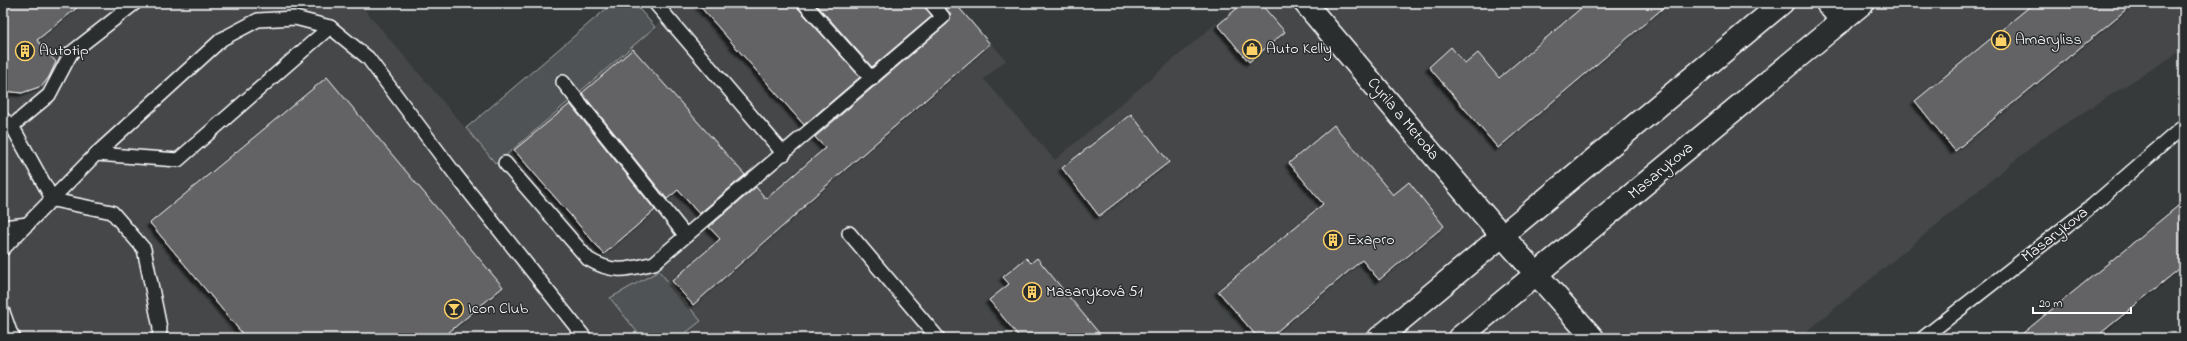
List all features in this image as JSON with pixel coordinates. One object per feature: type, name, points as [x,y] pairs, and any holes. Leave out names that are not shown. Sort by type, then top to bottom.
[{"type":"main road","name":"Cyrila a Metoda","points":[[1305,3],[1502,235],[1537,273],[1592,338]]},
{"type":"main road","points":[[1379,338],[1782,3]]},
{"type":"main road","points":[[1827,3],[1842,21]]},
{"type":"main road","name":"Masarykova","points":[[1459,338],[1863,3]]},
{"type":"lane","points":[[135,3],[71,54],[49,95],[8,122],[53,200],[112,212],[144,249],[160,328],[159,338]]},
{"type":"lane","points":[[655,3],[784,154]]},
{"type":"lane","points":[[804,3],[872,79]]},
{"type":"lane","points":[[505,163],[588,259],[604,268],[628,270],[654,263],[784,154],[943,17],[931,3]]},
{"type":"lane","points":[[3,261],[5,248],[96,154],[222,39],[258,20],[295,18],[330,27],[368,58],[455,174],[585,338]]},
{"type":"lane","points":[[96,154],[178,160],[330,27]]},
{"type":"lane","points":[[563,82],[686,236]]},
{"type":"lane","name":"Masarykova","points":[[1923,338],[2093,205],[2184,126]]},
{"type":"lane","points":[[3,227],[28,224]]},
{"type":"lane","points":[[849,233],[938,338]]},
{"type":"lane","points":[[3,312],[10,332],[14,338]]},
{"type":"shaded area","points":[[3,3],[359,3],[496,164],[681,3],[970,3],[962,10],[1006,60],[984,79],[1055,160],[1240,3],[2184,3],[2184,49],[2041,139],[1799,338],[679,338],[701,321],[610,298],[642,338],[3,338]]},
{"type":"shaded area","points":[[613,3],[634,3],[655,27],[496,164],[466,128]]},
{"type":"shaded area","points":[[659,271],[701,321],[679,338],[642,338],[610,298]]},
{"type":"building","name":"Autotip","points":[[3,3],[83,3],[37,40],[56,62],[49,77],[42,86],[22,93],[3,91]]},
{"type":"building","points":[[697,3],[796,3],[798,8],[860,77],[804,125]]},
{"type":"building","points":[[815,3],[923,3],[932,16],[872,67]]},
{"type":"building","points":[[942,3],[955,3],[990,44],[804,205],[805,206],[782,227],[693,305],[672,281],[720,239],[709,227],[756,187],[766,199],[825,148],[815,137],[948,23],[951,15]]},
{"type":"building","points":[[1243,3],[1260,3],[1285,32],[1249,62],[1218,25]]},
{"type":"building","points":[[1587,3],[1669,3],[1498,148],[1429,67],[1451,47],[1465,64],[1478,53],[1499,78]]},
{"type":"building","points":[[2034,3],[2134,3],[1955,151],[1915,101]]},
{"type":"building","points":[[633,49],[745,175],[699,214],[678,190],[667,199],[582,93]]},
{"type":"building","points":[[327,77],[503,287],[442,338],[246,338],[150,223]]},
{"type":"building","points":[[570,104],[655,210],[604,254],[514,150]]},
{"type":"building","points":[[1131,114],[1169,162],[1099,216],[1062,168]]},
{"type":"building","name":"Exapro","points":[[1334,125],[1393,195],[1409,182],[1444,226],[1379,280],[1362,260],[1269,338],[1258,338],[1218,291],[1323,204],[1289,163]]},
{"type":"building","points":[[2184,201],[2184,265],[2095,338],[2017,338]]},
{"type":"building","name":"Masaryková 51","points":[[1026,258],[1031,263],[1037,258],[1103,338],[1020,338],[989,300],[1009,284],[1003,277]]},
{"type":"place","name":"Amaryliss","points":[[2001,40]]},
{"type":"place","name":"Auto Kelly","points":[[1252,49]]},
{"type":"place","name":"Autotip","points":[[25,51]]},
{"type":"place","name":"Exapro","points":[[1333,240]]},
{"type":"place","name":"Masaryková 51","points":[[1032,292]]},
{"type":"place","name":"Icon Club","points":[[454,309]]}]
